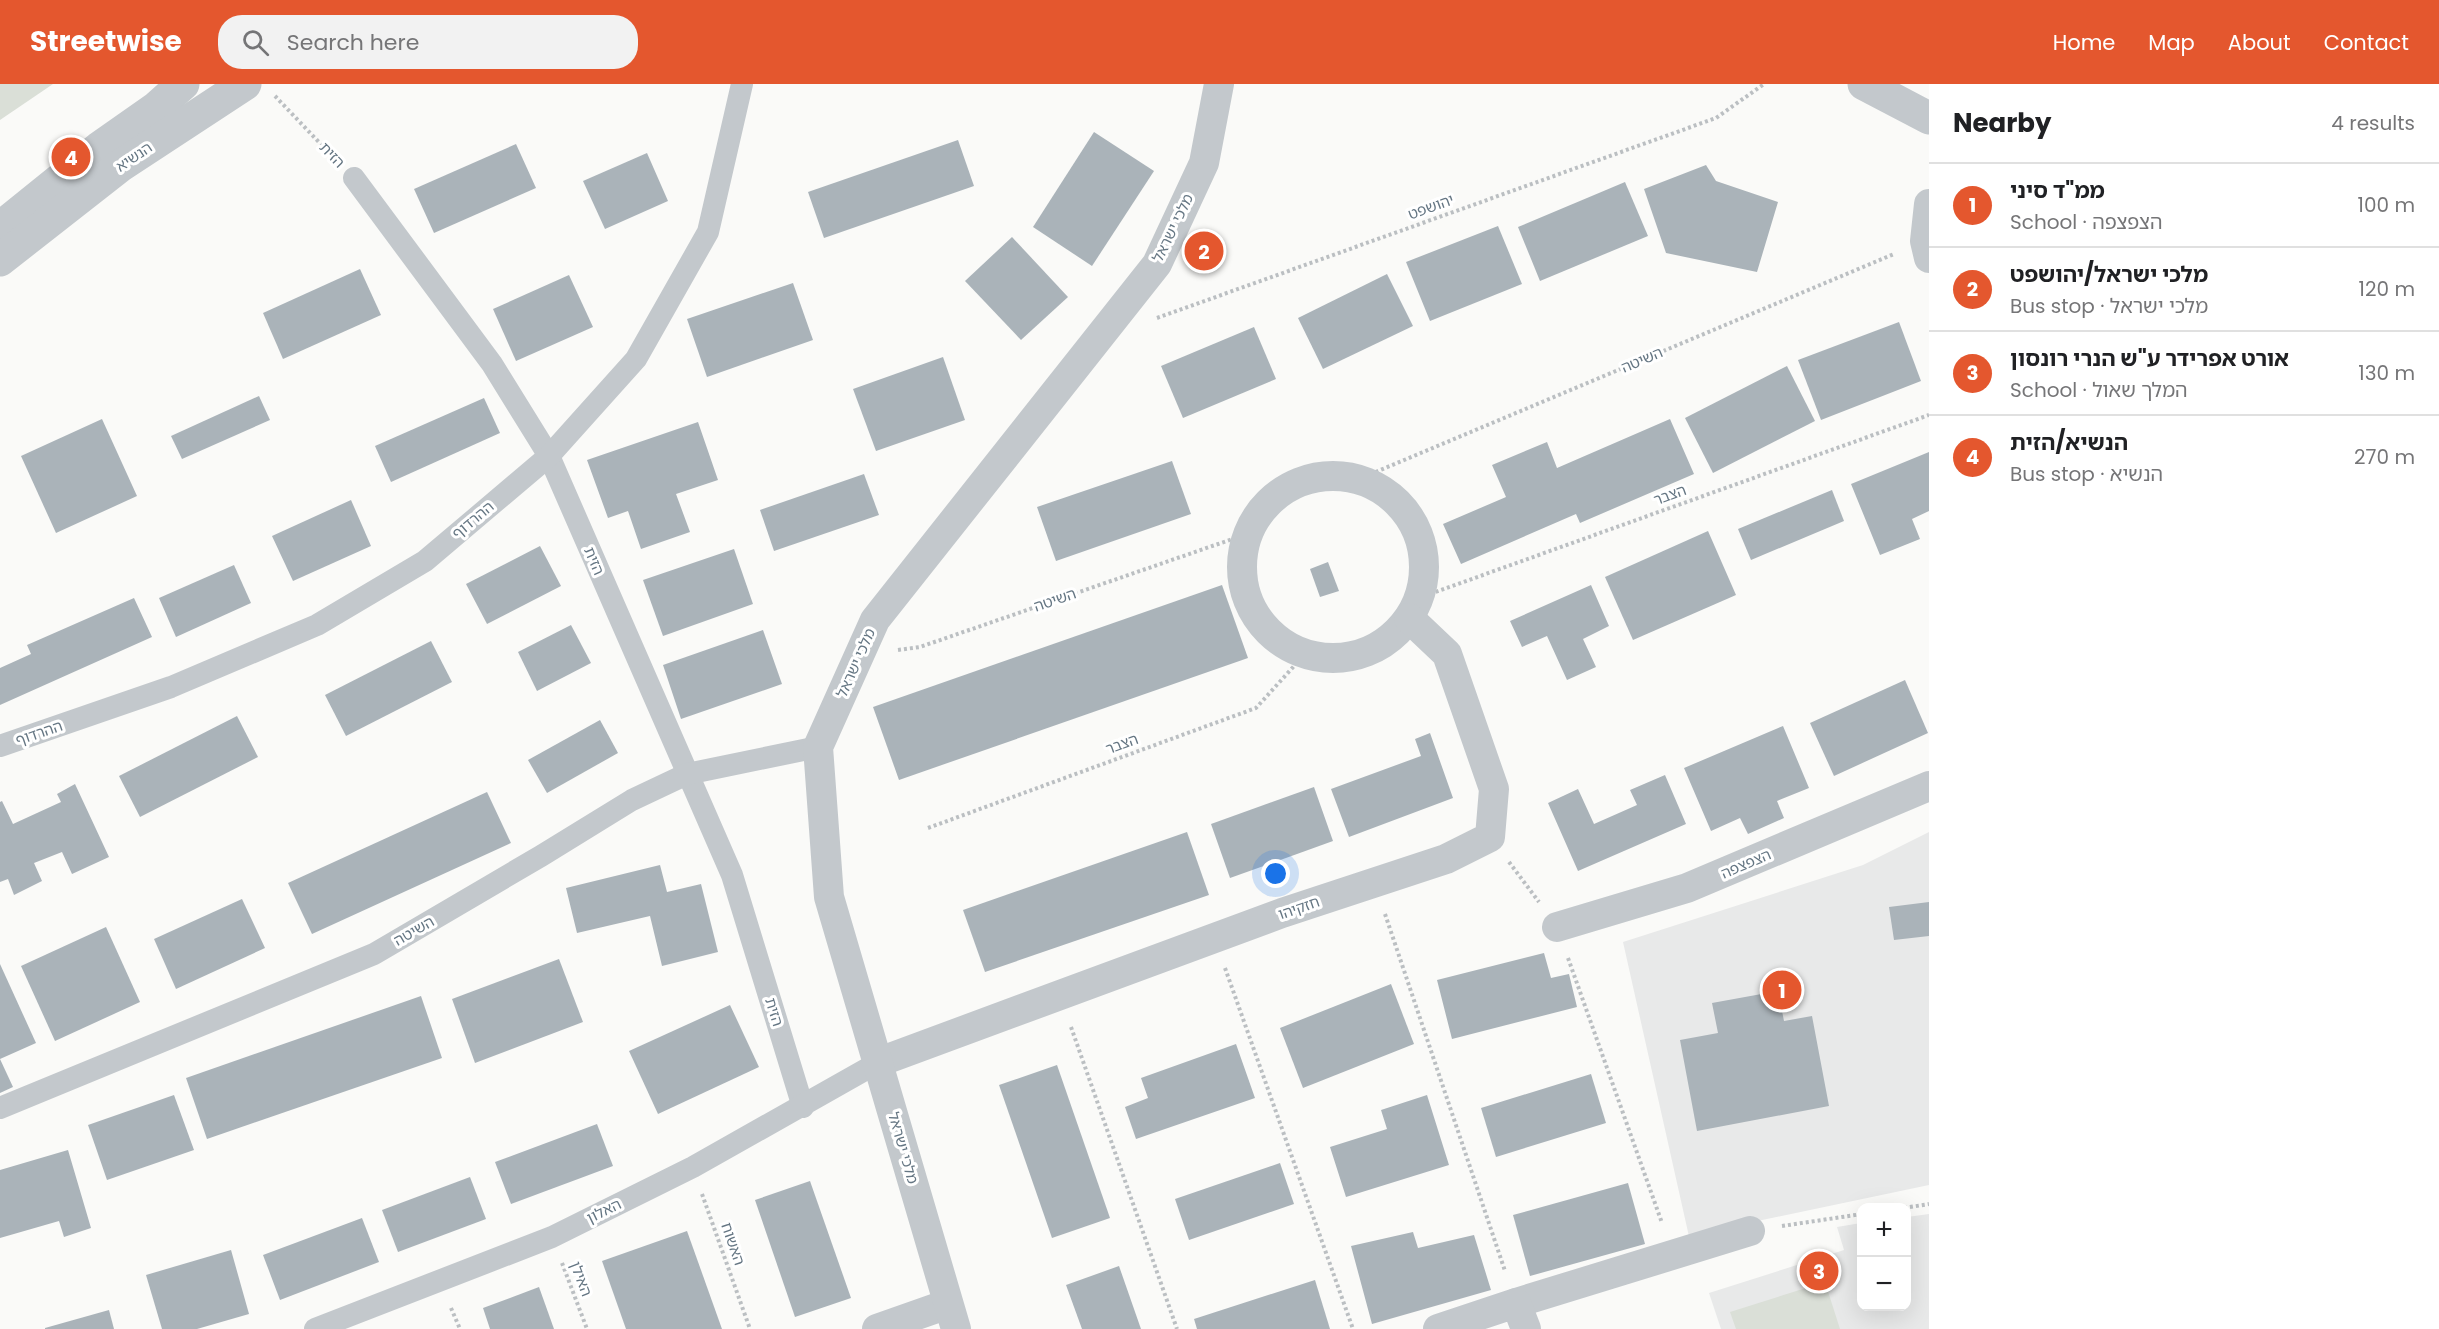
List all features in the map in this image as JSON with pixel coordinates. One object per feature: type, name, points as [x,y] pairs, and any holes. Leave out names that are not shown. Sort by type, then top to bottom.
[{"type":"street","name":"הנשיא","points":[[0,228],[99,148],[156,108],[183,84]]},
{"type":"street","name":"ההרדוף","points":[[0,746],[171,687],[317,625],[425,561],[549,456],[636,359],[708,232],[742,84]]},
{"type":"street","name":"מלכי ישראל","points":[[952,1317],[829,897],[818,747],[875,620],[1157,264],[1204,163],[1219,84]]},
{"type":"street","points":[[1864,84],[1929,118]]},
{"type":"street","name":"הנשיא","points":[[0,260],[120,166],[258,88]]},
{"type":"street","name":"הזית","points":[[354,178],[492,364],[549,456],[732,875],[803,1107]]},
{"type":"street","points":[[1927,249],[1929,204]]},
{"type":"street","points":[[1325,475],[1359,479],[1386,492],[1407,513],[1420,539],[1425,568],[1414,608],[1389,639],[1363,653],[1334,658],[1305,654],[1279,640],[1258,619],[1253,610],[1245,592],[1241,561],[1247,534],[1265,505],[1292,484],[1325,475]]},
{"type":"street","points":[[1414,608],[1448,654],[1494,789],[1490,837]]},
{"type":"street","name":"השיטה","points":[[0,1108],[374,954],[632,800],[687,774],[818,747]]},
{"type":"street","name":"הצפצפה","points":[[1557,927],[1687,888],[1929,786]]},
{"type":"street","name":"חזקיהו","points":[[879,1062],[1215,938],[1446,859],[1490,837]]},
{"type":"street","name":"האלון","points":[[315,1329],[552,1237],[693,1167],[803,1107],[879,1062]]},
{"type":"street","points":[[1438,1329],[1521,1316],[1673,1255],[1750,1231]]},
{"type":"street","points":[[877,1329],[952,1317]]},
{"type":"path","name":"יהושפט","points":[[1155,319],[1716,118],[1764,84]]},
{"type":"path","name":"הזית","points":[[258,88],[354,178]]},
{"type":"path","name":"השיטה","points":[[1359,479],[1927,249]]},
{"type":"path","name":"הצבר","points":[[1414,608],[1929,415]]},
{"type":"path","name":"השיטה","points":[[860,655],[920,647],[1247,534]]},
{"type":"path","name":"הצבר","points":[[928,828],[1256,708],[1305,654]]},
{"type":"path","points":[[1490,837],[1557,927],[1673,1255]]},
{"type":"path","points":[[1374,882],[1521,1316]]},
{"type":"path","points":[[1215,938],[1353,1329]]},
{"type":"path","points":[[1060,995],[1177,1329]]},
{"type":"path","name":"האשוח","points":[[693,1167],[750,1329]]},
{"type":"path","points":[[1911,1207],[1929,1204]]},
{"type":"path","points":[[1750,1231],[1857,1215]]},
{"type":"path","name":"האילן","points":[[552,1237],[587,1329]]},
{"type":"shaded area","points":[[0,84],[53,84],[0,120]]},
{"type":"shaded area","points":[[1929,832],[1929,1185],[1748,1223],[1690,1241],[1623,942],[1863,865]]},
{"type":"shaded area","points":[[1929,1214],[1929,1329],[1721,1329],[1709,1293],[1844,1250],[1837,1227],[1857,1224],[1857,1311],[1911,1311],[1911,1216]]},
{"type":"shaded area","points":[[1825,1282],[1840,1329],[1736,1329],[1730,1312]]},
{"type":"building","points":[[1094,132],[1154,171],[1092,266],[1033,227]]},
{"type":"building","points":[[958,140],[974,186],[824,238],[808,192]]},
{"type":"building","points":[[516,144],[536,188],[434,233],[414,189]]},
{"type":"building","points":[[647,153],[668,201],[605,229],[583,181]]},
{"type":"building","points":[[1706,165],[1716,181],[1778,202],[1757,272],[1666,253],[1644,189]]},
{"type":"building","points":[[1625,182],[1648,236],[1540,281],[1518,227]]},
{"type":"building","points":[[1498,226],[1522,284],[1430,321],[1406,262]]},
{"type":"building","points":[[1012,237],[1068,297],[1021,340],[965,281]]},
{"type":"building","points":[[360,269],[381,315],[283,359],[263,313]]},
{"type":"building","points":[[1387,274],[1413,326],[1323,369],[1298,318]]},
{"type":"building","points":[[569,275],[593,327],[516,361],[493,309]]},
{"type":"building","points":[[793,283],[813,340],[707,377],[687,319]]},
{"type":"building","points":[[1899,322],[1921,381],[1821,420],[1798,360]]},
{"type":"building","points":[[1254,327],[1276,379],[1183,418],[1161,366]]},
{"type":"building","points":[[943,357],[965,420],[876,451],[853,389]]},
{"type":"building","points":[[1787,366],[1815,421],[1713,473],[1685,418]]},
{"type":"building","points":[[259,396],[270,420],[182,459],[171,436]]},
{"type":"building","points":[[484,398],[500,433],[391,482],[375,446]]},
{"type":"building","points":[[102,419],[137,496],[56,533],[21,456]]},
{"type":"building","points":[[1670,419],[1694,474],[1580,523],[1576,514],[1461,564],[1443,524],[1506,497],[1492,465],[1547,442],[1557,468]]},
{"type":"building","points":[[698,422],[718,480],[676,494],[690,532],[641,549],[628,511],[608,518],[587,460]]},
{"type":"building","points":[[1929,452],[1929,511],[1912,519],[1920,539],[1880,555],[1851,484]]},
{"type":"building","points":[[1172,461],[1191,514],[1056,561],[1037,507]]},
{"type":"building","points":[[864,474],[879,515],[774,551],[760,510]]},
{"type":"building","points":[[1832,490],[1844,521],[1751,560],[1738,529]]},
{"type":"building","points":[[351,500],[371,546],[293,581],[272,536]]},
{"type":"building","points":[[1708,531],[1736,595],[1633,640],[1605,577]]},
{"type":"building","points":[[540,546],[561,586],[487,624],[466,584]]},
{"type":"building","points":[[734,549],[753,604],[663,636],[643,580]]},
{"type":"building","points":[[1328,562],[1339,591],[1320,597],[1310,569]]},
{"type":"building","points":[[234,565],[251,603],[176,637],[159,598]]},
{"type":"building","points":[[1222,585],[1248,658],[899,780],[873,707]]},
{"type":"building","points":[[1591,585],[1609,626],[1583,639],[1596,667],[1567,680],[1547,636],[1522,647],[1510,621]]},
{"type":"building","points":[[134,598],[152,637],[0,705],[0,668],[31,654],[27,645]]},
{"type":"building","points":[[571,625],[591,663],[537,691],[518,652]]},
{"type":"building","points":[[763,630],[782,684],[681,719],[663,665]]},
{"type":"building","points":[[431,641],[452,682],[346,736],[325,695]]},
{"type":"building","points":[[1905,680],[1928,733],[1834,776],[1810,723]]},
{"type":"building","points":[[237,716],[258,757],[140,817],[119,776]]},
{"type":"building","points":[[600,720],[618,753],[547,793],[528,760]]},
{"type":"building","points":[[1783,726],[1809,788],[1777,801],[1784,818],[1748,834],[1740,818],[1711,831],[1684,768]]},
{"type":"building","points":[[1430,733],[1453,798],[1349,837],[1331,789],[1421,756],[1415,739]]},
{"type":"building","points":[[1665,775],[1686,824],[1578,871],[1548,803],[1578,789],[1594,824],[1637,805],[1630,790]]},
{"type":"building","points":[[75,784],[109,857],[72,874],[62,852],[34,863],[42,881],[14,895],[8,879],[0,882],[0,802],[2,801],[13,824],[61,802],[57,794]]},
{"type":"building","points":[[1314,787],[1333,841],[1230,878],[1211,824]]},
{"type":"building","points":[[487,792],[511,843],[312,934],[288,883]]},
{"type":"building","points":[[1187,832],[1209,895],[985,972],[963,910]]},
{"type":"building","points":[[660,865],[667,892],[701,884],[718,952],[662,966],[650,916],[577,933],[566,888]]},
{"type":"building","points":[[242,899],[265,948],[176,989],[154,939]]},
{"type":"building","points":[[1929,902],[1929,936],[1894,940],[1889,907]]},
{"type":"building","points":[[106,927],[140,1002],[55,1041],[21,966]]},
{"type":"building","points":[[1544,953],[1551,978],[1569,974],[1577,1007],[1452,1039],[1437,980]]},
{"type":"building","points":[[559,959],[583,1022],[475,1063],[452,999]]},
{"type":"building","points":[[0,964],[36,1043],[0,1059]]},
{"type":"building","points":[[1391,984],[1414,1044],[1303,1088],[1280,1028]]},
{"type":"building","points":[[1778,991],[1784,1021],[1812,1016],[1829,1106],[1697,1131],[1680,1040],[1718,1033],[1712,1003]]},
{"type":"building","points":[[421,996],[442,1058],[207,1139],[186,1078]]},
{"type":"building","points":[[730,1005],[759,1067],[658,1114],[629,1051]]},
{"type":"building","points":[[1236,1044],[1255,1098],[1136,1139],[1125,1107],[1148,1098],[1141,1078]]},
{"type":"building","points":[[0,1059],[13,1087],[0,1093]]},
{"type":"building","points":[[1057,1065],[1110,1218],[1052,1238],[999,1085]]},
{"type":"building","points":[[1591,1074],[1606,1123],[1496,1157],[1481,1108]]},
{"type":"building","points":[[174,1095],[194,1150],[107,1180],[88,1125]]},
{"type":"building","points":[[1427,1095],[1449,1165],[1346,1197],[1330,1147],[1387,1129],[1381,1110]]},
{"type":"building","points":[[597,1124],[613,1166],[511,1204],[495,1162]]},
{"type":"building","points":[[68,1150],[91,1228],[64,1237],[59,1221],[0,1238],[0,1170]]},
{"type":"building","points":[[1280,1163],[1294,1204],[1189,1240],[1175,1199]]},
{"type":"building","points":[[470,1177],[486,1219],[398,1252],[382,1210]]},
{"type":"building","points":[[810,1181],[851,1298],[795,1317],[755,1200]]},
{"type":"building","points":[[1628,1183],[1645,1244],[1530,1276],[1513,1215]]},
{"type":"building","points":[[362,1218],[379,1262],[280,1300],[263,1255]]},
{"type":"building","points":[[687,1231],[722,1329],[626,1329],[602,1261]]},
{"type":"building","points":[[1413,1232],[1418,1248],[1474,1235],[1491,1290],[1372,1324],[1351,1246]]},
{"type":"building","points":[[231,1250],[249,1314],[197,1329],[162,1329],[146,1275]]},
{"type":"building","points":[[1119,1266],[1141,1329],[1082,1329],[1066,1285]]},
{"type":"building","points":[[1315,1280],[1330,1329],[1197,1329],[1194,1319]]},
{"type":"building","points":[[539,1287],[554,1329],[490,1329],[483,1308]]},
{"type":"building","points":[[109,1310],[114,1329],[45,1329],[45,1328]]},
{"type":"place","name":"הנשיא/הזית","points":[[71,157]]},
{"type":"place","name":"מלכי ישראל/יהושפט","points":[[1204,251]]},
{"type":"place","name":"ממ\"ד סיני","points":[[1782,990]]},
{"type":"place","name":"אורט אפרידר ע\"ש הנרי רונסון","points":[[1819,1271]]}]
